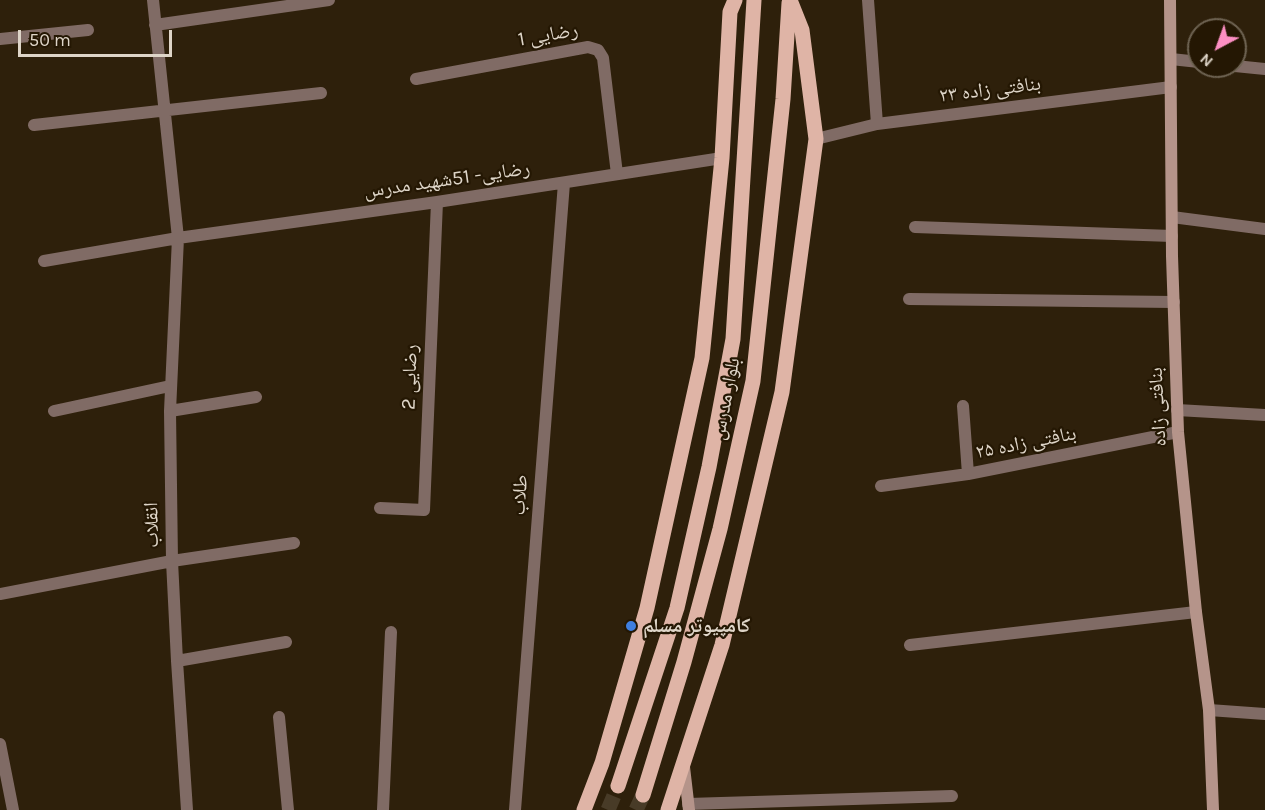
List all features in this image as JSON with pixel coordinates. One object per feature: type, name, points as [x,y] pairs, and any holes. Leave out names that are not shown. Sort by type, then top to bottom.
[{"type":"main road","points":[[589,806],[647,608],[702,358],[722,158],[730,12],[735,0]]},
{"type":"main road","name":"بلوار مدرس","points":[[618,786],[677,609],[709,467],[733,339],[754,0]]},
{"type":"main road","points":[[668,810],[722,645],[782,392],[816,139],[802,30],[790,0]]},
{"type":"main road","name":"بلوار مدرس","points":[[643,795],[687,651],[720,529],[753,381],[783,99],[790,0]]},
{"type":"main road","name":"بنافتی زاده","points":[[1170,0],[1172,236],[1178,432],[1209,710],[1213,810]]},
{"type":"main road","points":[[683,761],[689,807]]},
{"type":"street","name":"انقلاب","points":[[153,0],[178,238],[170,386],[172,561],[188,810]]},
{"type":"street","points":[[154,26],[329,0]]},
{"type":"street","points":[[868,0],[877,124]]},
{"type":"street","points":[[0,39],[88,30]]},
{"type":"street","name":"رضایی 1","points":[[416,79],[588,47],[598,50],[603,58],[617,174]]},
{"type":"street","points":[[1171,59],[1187,61]]},
{"type":"street","points":[[1247,67],[1265,69]]},
{"type":"street","name":"بنافتی زاده ۲۳","points":[[816,139],[877,124],[1171,87]]},
{"type":"street","points":[[34,125],[321,93]]},
{"type":"street","name":"رضایی- 51شهید مدرس","points":[[44,261],[178,238],[437,202],[722,158]]},
{"type":"street","name":"طلاب","points":[[515,810],[564,183]]},
{"type":"street","name":"رضایی 2","points":[[380,508],[424,510],[437,202]]},
{"type":"street","points":[[1172,217],[1265,229]]},
{"type":"street","points":[[915,227],[1172,236]]},
{"type":"street","points":[[909,299],[1174,302]]},
{"type":"street","points":[[54,411],[170,386]]},
{"type":"street","points":[[170,411],[256,397]]},
{"type":"street","points":[[963,406],[968,474]]},
{"type":"street","points":[[1177,410],[1265,415]]},
{"type":"street","name":"بنافتی زاده ۲۵","points":[[881,486],[968,474],[1178,432]]},
{"type":"street","points":[[0,594],[172,561],[294,543]]},
{"type":"street","points":[[910,645],[1197,612]]},
{"type":"street","points":[[383,810],[391,632]]},
{"type":"street","points":[[177,662],[286,642]]},
{"type":"street","points":[[1209,710],[1265,714]]},
{"type":"street","points":[[279,717],[288,810]]},
{"type":"street","points":[[0,744],[13,810]]},
{"type":"street","points":[[689,807],[952,796]]},
{"type":"tunnel","points":[[608,810],[618,786]]},
{"type":"tunnel","points":[[636,810],[643,795]]},
{"type":"place","name":"کامپیوتر مسلم","points":[[631,626]]}]
